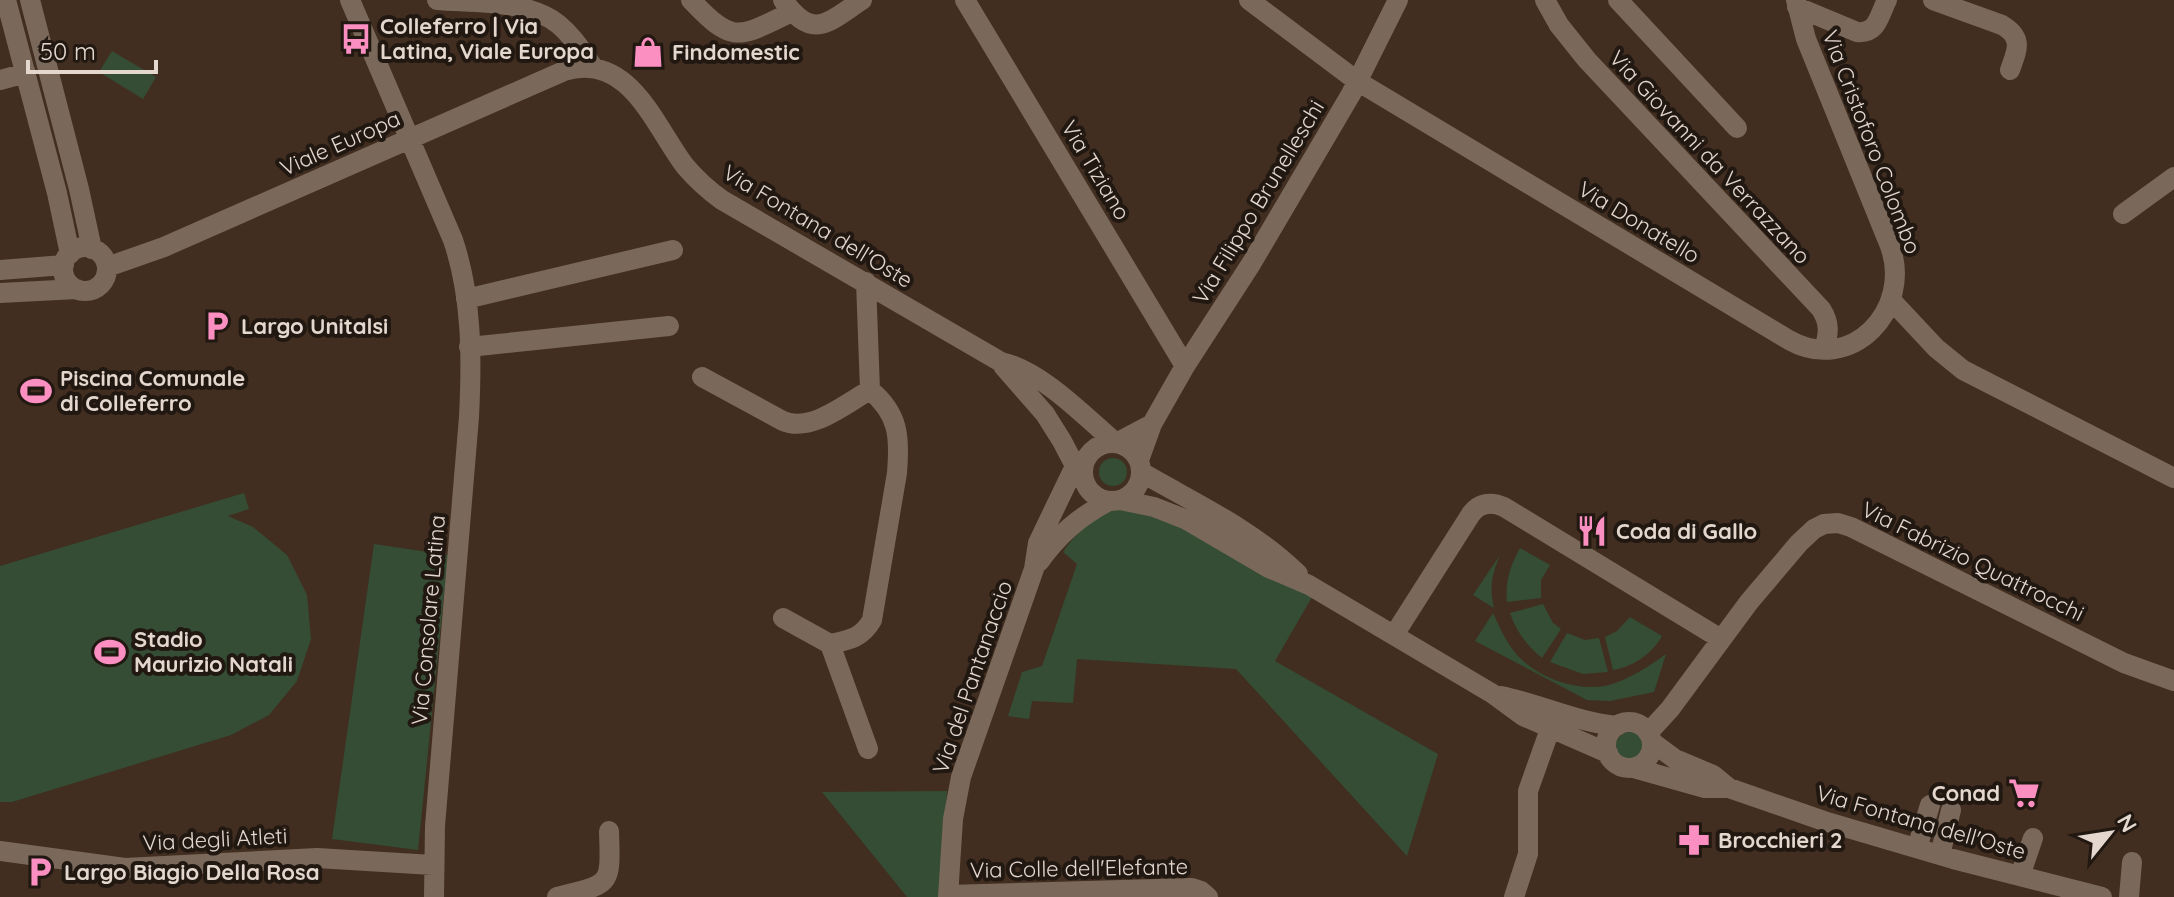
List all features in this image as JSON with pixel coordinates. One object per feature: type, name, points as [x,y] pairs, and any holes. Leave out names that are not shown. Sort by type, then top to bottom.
[{"type":"street","points":[[6,0],[57,193],[67,259],[65,276],[67,282],[77,289]]},
{"type":"street","points":[[30,0],[92,249]]},
{"type":"street","name":"Via Consolare Latina","points":[[350,0],[453,240],[466,299],[469,417],[435,826],[434,897]]},
{"type":"street","name":"Via Fontana dell'Oste","points":[[437,0],[521,7],[543,14],[562,27],[594,68],[611,73],[634,91],[686,167],[715,195],[1001,362],[1034,377],[1116,443]]},
{"type":"street","points":[[691,0],[716,25],[730,33],[750,31],[788,6],[804,22],[819,25],[862,0]]},
{"type":"street","name":"Via Tiziano","points":[[965,0],[1185,366]]},
{"type":"street","name":"Via Donatello","points":[[1249,0],[1357,81],[1789,340],[1810,349],[1824,349]]},
{"type":"street","name":"Via Giovanni da Verrazzano","points":[[1545,0],[1559,25],[1587,60],[1821,309],[1829,331],[1824,349]]},
{"type":"street","points":[[1618,0],[1737,128]]},
{"type":"street","points":[[1796,4],[1865,33],[1876,26],[1887,0]]},
{"type":"street","points":[[1933,0],[2011,31],[2017,47],[2010,70]]},
{"type":"street","name":"Via Filippo Brunelleschi","points":[[1140,466],[1152,424],[1185,366],[1251,264],[1357,81],[1393,3]]},
{"type":"street","name":"Via Cristoforo Colombo","points":[[1796,4],[1806,39],[1893,255],[1897,275],[1892,301]]},
{"type":"street","name":"Viale Europa","points":[[107,267],[164,247],[564,71],[594,68]]},
{"type":"street","points":[[0,80],[26,73]]},
{"type":"street","points":[[2123,214],[2174,177]]},
{"type":"street","points":[[0,270],[67,259],[80,248],[92,249],[101,256],[107,267],[105,279],[89,291],[0,293]]},
{"type":"street","points":[[466,299],[673,250]]},
{"type":"street","points":[[830,644],[859,636],[872,620],[897,473],[899,448],[896,424],[885,404],[870,390],[866,282]]},
{"type":"street","points":[[1824,349],[1846,345],[1863,337],[1880,321],[1892,301],[1936,348],[1982,382],[2174,478]]},
{"type":"street","points":[[469,347],[669,326]]},
{"type":"street","name":"Via Fontana dell'Oste","points":[[1001,362],[1045,414],[1079,467]]},
{"type":"street","points":[[702,377],[794,425],[812,423],[870,390]]},
{"type":"street","points":[[1152,424],[1116,443],[1091,451],[1079,467],[1092,493],[1100,499],[1154,507],[1179,516],[1269,568],[1309,585],[1493,694],[1523,716],[1608,753]]},
{"type":"street","points":[[1114,501],[1135,489],[1140,481],[1140,466],[1133,452],[1116,443]]},
{"type":"street","points":[[1140,466],[1247,532],[1273,551],[1309,585]]},
{"type":"street","name":"Via del Pantanaccio","points":[[948,896],[953,819],[961,777],[1034,569],[1038,543],[1079,467]]},
{"type":"street","name":"Via del Pantanaccio","points":[[1034,569],[1065,530],[1082,516],[1114,501]]},
{"type":"street","points":[[1394,635],[1471,514],[1480,505],[1492,503],[1504,507],[1721,639]]},
{"type":"street","name":"Via Fabrizio Quattrocchi","points":[[1650,738],[1749,602],[1799,543],[1819,527],[1838,523],[2124,663],[2174,681]]},
{"type":"street","points":[[783,618],[830,644],[868,749]]},
{"type":"street","points":[[1493,694],[1573,718],[1617,726],[1631,722],[1643,728],[1650,738],[1648,758],[1642,764],[1626,768],[1612,761],[1607,738],[1617,726]]},
{"type":"street","points":[[1514,897],[1528,854],[1528,791],[1550,729]]},
{"type":"street","name":"Via Fontana dell'Oste","points":[[1650,738],[1675,759],[1713,775],[1729,788]]},
{"type":"street","name":"Via Fontana dell'Oste","points":[[1634,768],[1705,788],[1729,788],[1824,821],[1940,855],[2102,897]]},
{"type":"street","points":[[1917,848],[1930,805]]},
{"type":"street","points":[[1940,855],[1951,810]]},
{"type":"street","points":[[557,897],[595,887],[606,879],[610,865],[609,831]]},
{"type":"street","points":[[2020,876],[2033,838]]},
{"type":"street","name":"Via degli Atleti","points":[[0,851],[125,868],[317,858],[433,865]]},
{"type":"street","points":[[2129,897],[2132,862]]},
{"type":"street","name":"Via Colle dell'Elefante","points":[[948,896],[1192,888],[1208,897]]},
{"type":"green space","points":[[112,51],[156,77],[143,99],[99,72]]},
{"type":"green space","points":[[1113,458],[1123,462],[1127,472],[1123,482],[1113,486],[1103,482],[1099,472],[1103,462]]},
{"type":"green space","points":[[244,493],[249,509],[228,516],[253,527],[287,555],[307,595],[311,639],[297,681],[269,715],[231,735],[12,802],[0,802],[0,566]]},
{"type":"green space","points":[[1142,507],[1312,597],[1275,661],[1438,754],[1407,856],[1236,669],[1077,659],[1073,703],[1032,701],[1029,719],[1008,716],[1022,672],[1042,666],[1077,564],[1063,552],[1084,528],[1104,515],[1118,509]]},
{"type":"green space","points":[[374,544],[448,555],[418,850],[332,839]]},
{"type":"green space","points":[[1520,548],[1550,565],[1541,580],[1541,598],[1507,602],[1509,574]]},
{"type":"green space","points":[[1500,555],[1492,581],[1494,608],[1473,595]]},
{"type":"green space","points":[[1543,604],[1553,623],[1561,629],[1542,658],[1523,638],[1510,613]]},
{"type":"green space","points":[[1493,613],[1518,656],[1536,671],[1570,685],[1594,687],[1613,684],[1666,654],[1654,692],[1610,701],[1587,700],[1475,641]]},
{"type":"green space","points":[[1630,617],[1662,636],[1642,658],[1613,670],[1605,637],[1617,631]]},
{"type":"green space","points":[[1567,633],[1585,640],[1599,638],[1608,672],[1583,674],[1550,662]]},
{"type":"green space","points":[[1630,732],[1640,737],[1645,747],[1640,757],[1630,762],[1620,757],[1615,747],[1620,737]]},
{"type":"green space","points":[[947,791],[941,897],[907,897],[822,792]]},
{"type":"place","name":"Colleferro | Via Latina, Viale Europa","points":[[356,39]]},
{"type":"place","name":"Findomestic","points":[[648,52]]},
{"type":"place","name":"Largo Unitalsi","points":[[217,326]]},
{"type":"place","name":"Piscina Comunale di Colleferro","points":[[36,391]]},
{"type":"place","name":"Coda di Gallo","points":[[1592,531]]},
{"type":"place","name":"Stadio Maurizio Natali","points":[[110,652]]},
{"type":"place","name":"Conad","points":[[2024,793]]},
{"type":"place","name":"Brocchieri 2","points":[[1694,840]]},
{"type":"place","name":"Largo Biagio Della Rosa","points":[[40,872]]}]
